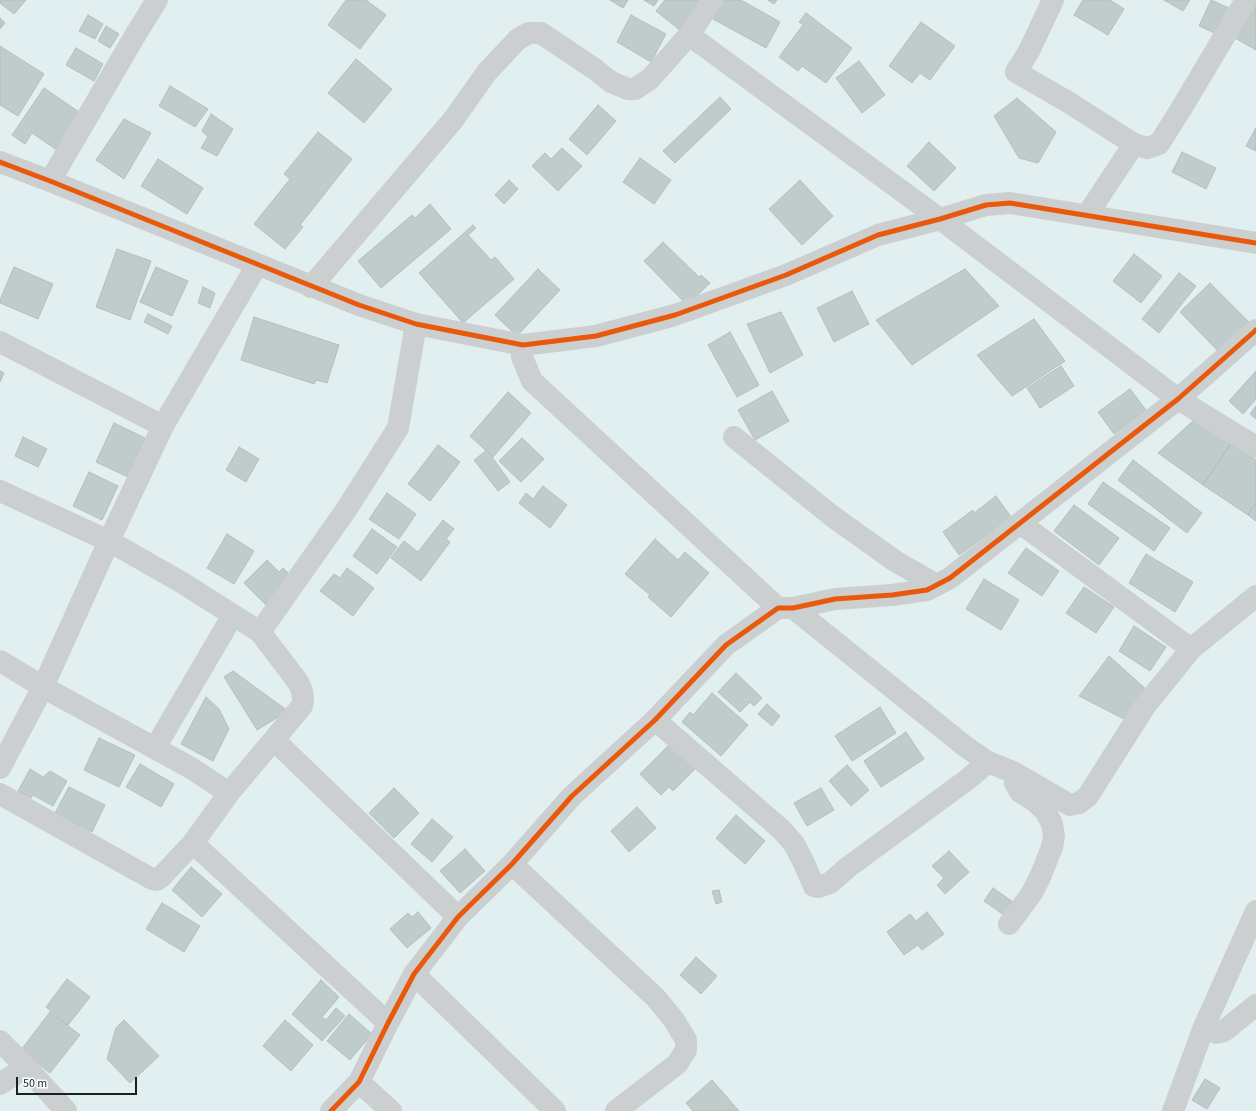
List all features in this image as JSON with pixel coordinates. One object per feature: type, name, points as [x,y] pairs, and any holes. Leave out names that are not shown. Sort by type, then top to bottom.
[{"type":"street","points":[[50,181],[157,0]]},
{"type":"street","points":[[311,287],[453,120],[487,72],[518,39],[529,33],[541,33],[611,82],[628,89],[636,89],[650,79],[689,35],[712,0]]},
{"type":"street","points":[[1053,0],[1029,51],[1016,72],[1080,109],[1134,144],[1147,148],[1159,144],[1246,0]]},
{"type":"street","points":[[689,35],[940,219],[1178,399],[1256,447]]},
{"type":"street","points":[[1087,215],[1134,144]]},
{"type":"street","points":[[0,162],[359,306],[416,324],[523,345],[596,336],[674,315],[786,275],[878,235],[986,205],[1010,203],[1256,243]]},
{"type":"street","points":[[0,768],[43,687],[108,540],[163,426],[257,265]]},
{"type":"street","points":[[260,632],[346,510],[398,428],[416,324]]},
{"type":"street","points":[[331,1111],[359,1082],[388,1022],[414,974],[458,917],[512,864],[572,796],[656,720],[726,645],[785,608],[835,599],[892,595],[927,590],[950,578],[1178,399],[1256,331]]},
{"type":"street","points":[[0,342],[163,426]]},
{"type":"street","points":[[523,345],[522,357],[532,381],[785,608],[966,747],[988,762],[1015,773],[1068,805],[1077,804],[1088,796],[1145,706],[1191,649],[1256,596]]},
{"type":"street","points":[[734,437],[832,516],[895,561],[937,585]]},
{"type":"street","points":[[0,491],[108,540],[181,582],[260,632],[298,682],[302,691],[303,699],[302,706],[229,793],[192,843],[157,880],[152,879],[0,794]]},
{"type":"street","points":[[1020,523],[1191,649]]},
{"type":"street","points":[[155,748],[233,615]]},
{"type":"street","points":[[0,661],[43,687],[191,768],[229,793]]},
{"type":"street","points":[[656,720],[782,830],[794,844],[814,886],[823,886],[830,882],[968,779],[988,762]]},
{"type":"street","points":[[274,740],[458,917]]},
{"type":"street","points":[[1009,924],[1035,887],[1052,847],[1054,836],[1050,819],[1046,812],[1036,802],[1020,792],[1016,786],[1014,777],[1015,773]]},
{"type":"street","points":[[192,843],[388,1022]]},
{"type":"street","points":[[512,864],[655,997],[674,1020],[686,1040],[686,1050],[677,1064],[616,1111]]},
{"type":"street","points":[[1173,1111],[1204,1027],[1256,911]]},
{"type":"street","points":[[414,974],[554,1111]]},
{"type":"street","points":[[1204,1027],[1216,1033],[1224,1031],[1256,1005]]},
{"type":"street","points":[[0,1041],[66,1111]]},
{"type":"street","points":[[0,1084],[26,1067]]},
{"type":"street","points":[[359,1082],[392,1111]]},
{"type":"building","points":[[0,0],[26,0],[14,14],[0,3]]},
{"type":"building","points":[[346,0],[366,0],[386,15],[360,49],[328,25]]},
{"type":"building","points":[[610,0],[628,0],[623,8]]},
{"type":"building","points":[[644,0],[658,0],[654,6]]},
{"type":"building","points":[[665,0],[703,0],[681,31],[656,11]]},
{"type":"building","points":[[723,0],[741,0],[780,22],[766,48],[713,19]]},
{"type":"building","points":[[768,0],[777,0],[774,4]]},
{"type":"building","points":[[1083,0],[1110,0],[1124,9],[1108,35],[1074,15]]},
{"type":"building","points":[[1164,0],[1190,0],[1183,11]]},
{"type":"building","points":[[1211,0],[1231,9],[1219,35],[1199,26]]},
{"type":"building","points":[[1256,0],[1256,50],[1230,35]]},
{"type":"building","points":[[806,13],[852,48],[826,83],[802,66],[798,71],[779,57],[803,25],[799,22]]},
{"type":"building","points":[[88,15],[103,24],[95,39],[79,31]]},
{"type":"building","points":[[631,15],[666,34],[651,62],[617,42]]},
{"type":"building","points":[[0,18],[5,23],[0,29]]},
{"type":"building","points":[[921,22],[955,46],[930,80],[920,73],[912,83],[889,66]]},
{"type":"building","points":[[106,26],[119,34],[110,48],[98,41]]},
{"type":"building","points":[[0,46],[44,74],[18,116],[0,105]]},
{"type":"building","points":[[76,48],[103,64],[94,81],[66,65]]},
{"type":"building","points":[[356,59],[392,89],[364,123],[328,93]]},
{"type":"building","points":[[859,61],[885,95],[862,113],[836,78]]},
{"type":"building","points":[[170,86],[208,109],[195,127],[159,106]]},
{"type":"building","points":[[44,88],[82,114],[57,150],[32,133],[25,144],[12,135]]},
{"type":"building","points":[[720,97],[731,109],[675,163],[663,151]]},
{"type":"building","points":[[1017,98],[1056,132],[1038,163],[1019,158],[994,116]]},
{"type":"building","points":[[598,105],[616,121],[587,155],[569,139]]},
{"type":"building","points":[[211,114],[233,129],[217,156],[201,148],[208,137],[202,131]]},
{"type":"building","points":[[124,119],[151,133],[124,179],[96,160]]},
{"type":"building","points":[[1256,128],[1256,151],[1246,146]]},
{"type":"building","points":[[318,132],[352,159],[300,225],[303,227],[285,249],[254,224],[290,179],[284,174]]},
{"type":"building","points":[[929,142],[956,168],[934,191],[907,166]]},
{"type":"building","points":[[562,148],[582,166],[558,191],[532,166],[545,153],[551,159]]},
{"type":"building","points":[[1182,152],[1216,168],[1206,189],[1172,172]]},
{"type":"building","points":[[640,158],[671,180],[654,204],[623,182]]},
{"type":"building","points":[[158,159],[203,188],[187,214],[141,186]]},
{"type":"building","points":[[509,180],[518,189],[504,204],[495,195]]},
{"type":"building","points":[[800,180],[833,216],[802,245],[769,209]]},
{"type":"building","points":[[430,204],[451,229],[381,288],[358,261],[412,215],[415,218]]},
{"type":"building","points":[[473,225],[476,228],[468,235],[491,260],[495,257],[514,279],[463,323],[419,273]]},
{"type":"building","points":[[663,242],[699,277],[701,275],[710,283],[687,305],[644,261]]},
{"type":"building","points":[[117,249],[151,261],[130,320],[96,307]]},
{"type":"building","points":[[1134,254],[1162,276],[1141,303],[1113,281]]},
{"type":"building","points":[[14,267],[53,284],[38,319],[0,303]]},
{"type":"building","points":[[156,267],[188,281],[172,316],[140,302]]},
{"type":"building","points":[[538,269],[560,290],[517,336],[495,315]]},
{"type":"building","points":[[965,269],[999,306],[912,365],[876,320]]},
{"type":"building","points":[[1179,273],[1196,286],[1159,333],[1142,319]]},
{"type":"building","points":[[1210,283],[1250,323],[1220,353],[1180,312]]},
{"type":"building","points":[[203,287],[215,293],[210,308],[198,303]]},
{"type":"building","points":[[852,291],[869,324],[834,342],[817,308]]},
{"type":"building","points":[[781,312],[803,355],[770,373],[747,324]]},
{"type":"building","points":[[148,314],[172,326],[168,334],[144,322]]},
{"type":"building","points":[[254,317],[339,345],[327,383],[316,380],[314,384],[241,360]]},
{"type":"building","points":[[1034,319],[1065,361],[1012,396],[977,355]]},
{"type":"building","points":[[730,332],[759,385],[737,397],[708,345]]},
{"type":"building","points":[[1061,366],[1074,386],[1040,408],[1027,388]]},
{"type":"building","points":[[0,371],[4,373],[0,382]]},
{"type":"building","points":[[1256,371],[1256,399],[1243,414],[1229,401]]},
{"type":"building","points":[[1130,389],[1146,410],[1114,434],[1098,412]]},
{"type":"building","points":[[772,391],[789,421],[755,440],[738,410]]},
{"type":"building","points":[[508,392],[531,413],[493,457],[470,436]]},
{"type":"building","points":[[1256,406],[1256,419],[1250,414]]},
{"type":"building","points":[[1195,419],[1231,443],[1203,485],[1158,453]]},
{"type":"building","points":[[114,423],[145,438],[128,477],[96,462]]},
{"type":"building","points":[[23,437],[47,449],[38,467],[15,456]]},
{"type":"building","points":[[522,438],[544,459],[521,482],[499,461]]},
{"type":"building","points":[[1231,443],[1256,460],[1256,503],[1248,515],[1203,485]]},
{"type":"building","points":[[438,445],[460,462],[430,501],[408,484]]},
{"type":"building","points":[[239,447],[259,459],[246,482],[226,470]]},
{"type":"building","points":[[487,450],[510,482],[498,491],[474,460]]},
{"type":"building","points":[[1133,460],[1202,513],[1187,533],[1118,480]]},
{"type":"building","points":[[89,472],[118,486],[102,520],[73,506]]},
{"type":"building","points":[[1103,482],[1170,528],[1154,551],[1088,504]]},
{"type":"building","points":[[543,486],[567,505],[550,528],[519,503],[526,493],[533,499]]},
{"type":"building","points":[[387,493],[416,514],[399,539],[369,519]]},
{"type":"building","points":[[996,496],[1011,517],[959,555],[943,532],[973,510],[974,513]]},
{"type":"building","points":[[1256,503],[1256,521],[1248,515]]},
{"type":"building","points":[[1074,505],[1119,538],[1099,565],[1054,531]]},
{"type":"building","points":[[443,520],[454,529],[446,539],[450,542],[421,581],[391,558],[404,541],[418,552]]},
{"type":"building","points":[[372,529],[397,547],[377,574],[353,556]]},
{"type":"building","points":[[227,534],[254,551],[234,584],[207,568]]},
{"type":"building","points":[[655,539],[678,560],[685,552],[709,573],[671,617],[648,597],[650,595],[625,574]]},
{"type":"building","points":[[1026,548],[1059,571],[1042,596],[1008,573]]},
{"type":"building","points":[[1146,554],[1193,582],[1175,612],[1129,583]]},
{"type":"building","points":[[267,560],[279,572],[283,568],[293,578],[266,605],[244,583]]},
{"type":"building","points":[[347,568],[374,588],[353,616],[320,591],[334,574],[340,578]]},
{"type":"building","points":[[984,579],[1019,600],[1001,630],[966,609]]},
{"type":"building","points":[[1084,587],[1114,607],[1096,633],[1066,613]]},
{"type":"building","points":[[1134,626],[1166,647],[1150,671],[1119,651]]},
{"type":"building","points":[[1109,656],[1147,690],[1124,719],[1079,696]]},
{"type":"building","points":[[233,671],[288,711],[257,730],[224,677]]},
{"type":"building","points":[[736,673],[762,698],[754,706],[750,702],[740,712],[718,692]]},
{"type":"building","points":[[712,693],[748,725],[721,756],[682,722],[690,712],[693,715]]},
{"type":"building","points":[[206,697],[219,709],[229,729],[213,761],[181,744]]},
{"type":"building","points":[[767,704],[780,716],[772,726],[758,714]]},
{"type":"building","points":[[880,707],[896,733],[852,761],[835,736]]},
{"type":"building","points":[[906,732],[924,759],[881,787],[864,761]]},
{"type":"building","points":[[99,738],[135,755],[119,787],[84,770]]},
{"type":"building","points":[[671,743],[696,768],[673,791],[669,787],[661,795],[640,774]]},
{"type":"building","points":[[140,764],[174,784],[161,807],[126,787]]},
{"type":"building","points":[[847,765],[869,790],[851,806],[829,781]]},
{"type":"building","points":[[30,769],[43,777],[50,771],[67,781],[53,806],[33,795],[31,798],[18,791]]},
{"type":"building","points":[[69,787],[105,805],[92,832],[55,813]]},
{"type":"building","points":[[394,788],[419,813],[394,838],[369,813]]},
{"type":"building","points":[[821,788],[834,810],[807,826],[794,803]]},
{"type":"building","points":[[637,807],[656,828],[629,852],[611,831]]},
{"type":"building","points":[[736,815],[765,841],[745,864],[716,838]]},
{"type":"building","points":[[432,819],[453,837],[432,862],[411,844]]},
{"type":"building","points":[[465,849],[485,871],[460,893],[440,871]]},
{"type":"building","points":[[949,851],[969,872],[945,894],[937,885],[944,878],[932,866]]},
{"type":"building","points":[[191,867],[222,894],[202,917],[172,890]]},
{"type":"building","points":[[993,888],[1016,904],[1007,917],[984,901]]},
{"type":"building","points":[[719,890],[722,902],[716,904],[712,891]]},
{"type":"building","points":[[162,903],[200,926],[184,952],[146,929]]},
{"type":"building","points":[[418,912],[431,928],[407,948],[390,929],[408,913],[412,917]]},
{"type":"building","points":[[927,912],[944,934],[922,950],[918,945],[904,955],[887,932],[910,914],[916,921]]},
{"type":"building","points":[[696,957],[717,976],[701,994],[680,975]]},
{"type":"building","points":[[67,979],[90,997],[68,1025],[46,1007]]},
{"type":"building","points":[[321,980],[339,997],[322,1017],[326,1020],[336,1008],[345,1016],[322,1041],[292,1014]]},
{"type":"building","points":[[50,1012],[80,1035],[50,1073],[21,1050]]},
{"type":"building","points":[[349,1014],[372,1034],[350,1060],[327,1041]]},
{"type":"building","points":[[124,1020],[159,1056],[130,1083],[107,1059],[116,1028]]},
{"type":"building","points":[[285,1020],[313,1045],[291,1071],[263,1046]]},
{"type":"building","points":[[1205,1079],[1220,1088],[1207,1109],[1192,1100]]},
{"type":"building","points":[[712,1080],[739,1111],[693,1111],[686,1103]]},
{"type":"cycle path","points":[[0,162],[359,305],[416,324],[523,345],[596,336],[675,315],[786,275],[878,235],[986,205],[1010,203],[1256,243]]},
{"type":"cycle path","points":[[331,1111],[359,1082],[414,974],[458,917],[512,864],[572,796],[655,720],[726,645],[778,608],[793,608],[835,599],[892,595],[927,590],[950,578],[1178,399],[1256,330]]}]
